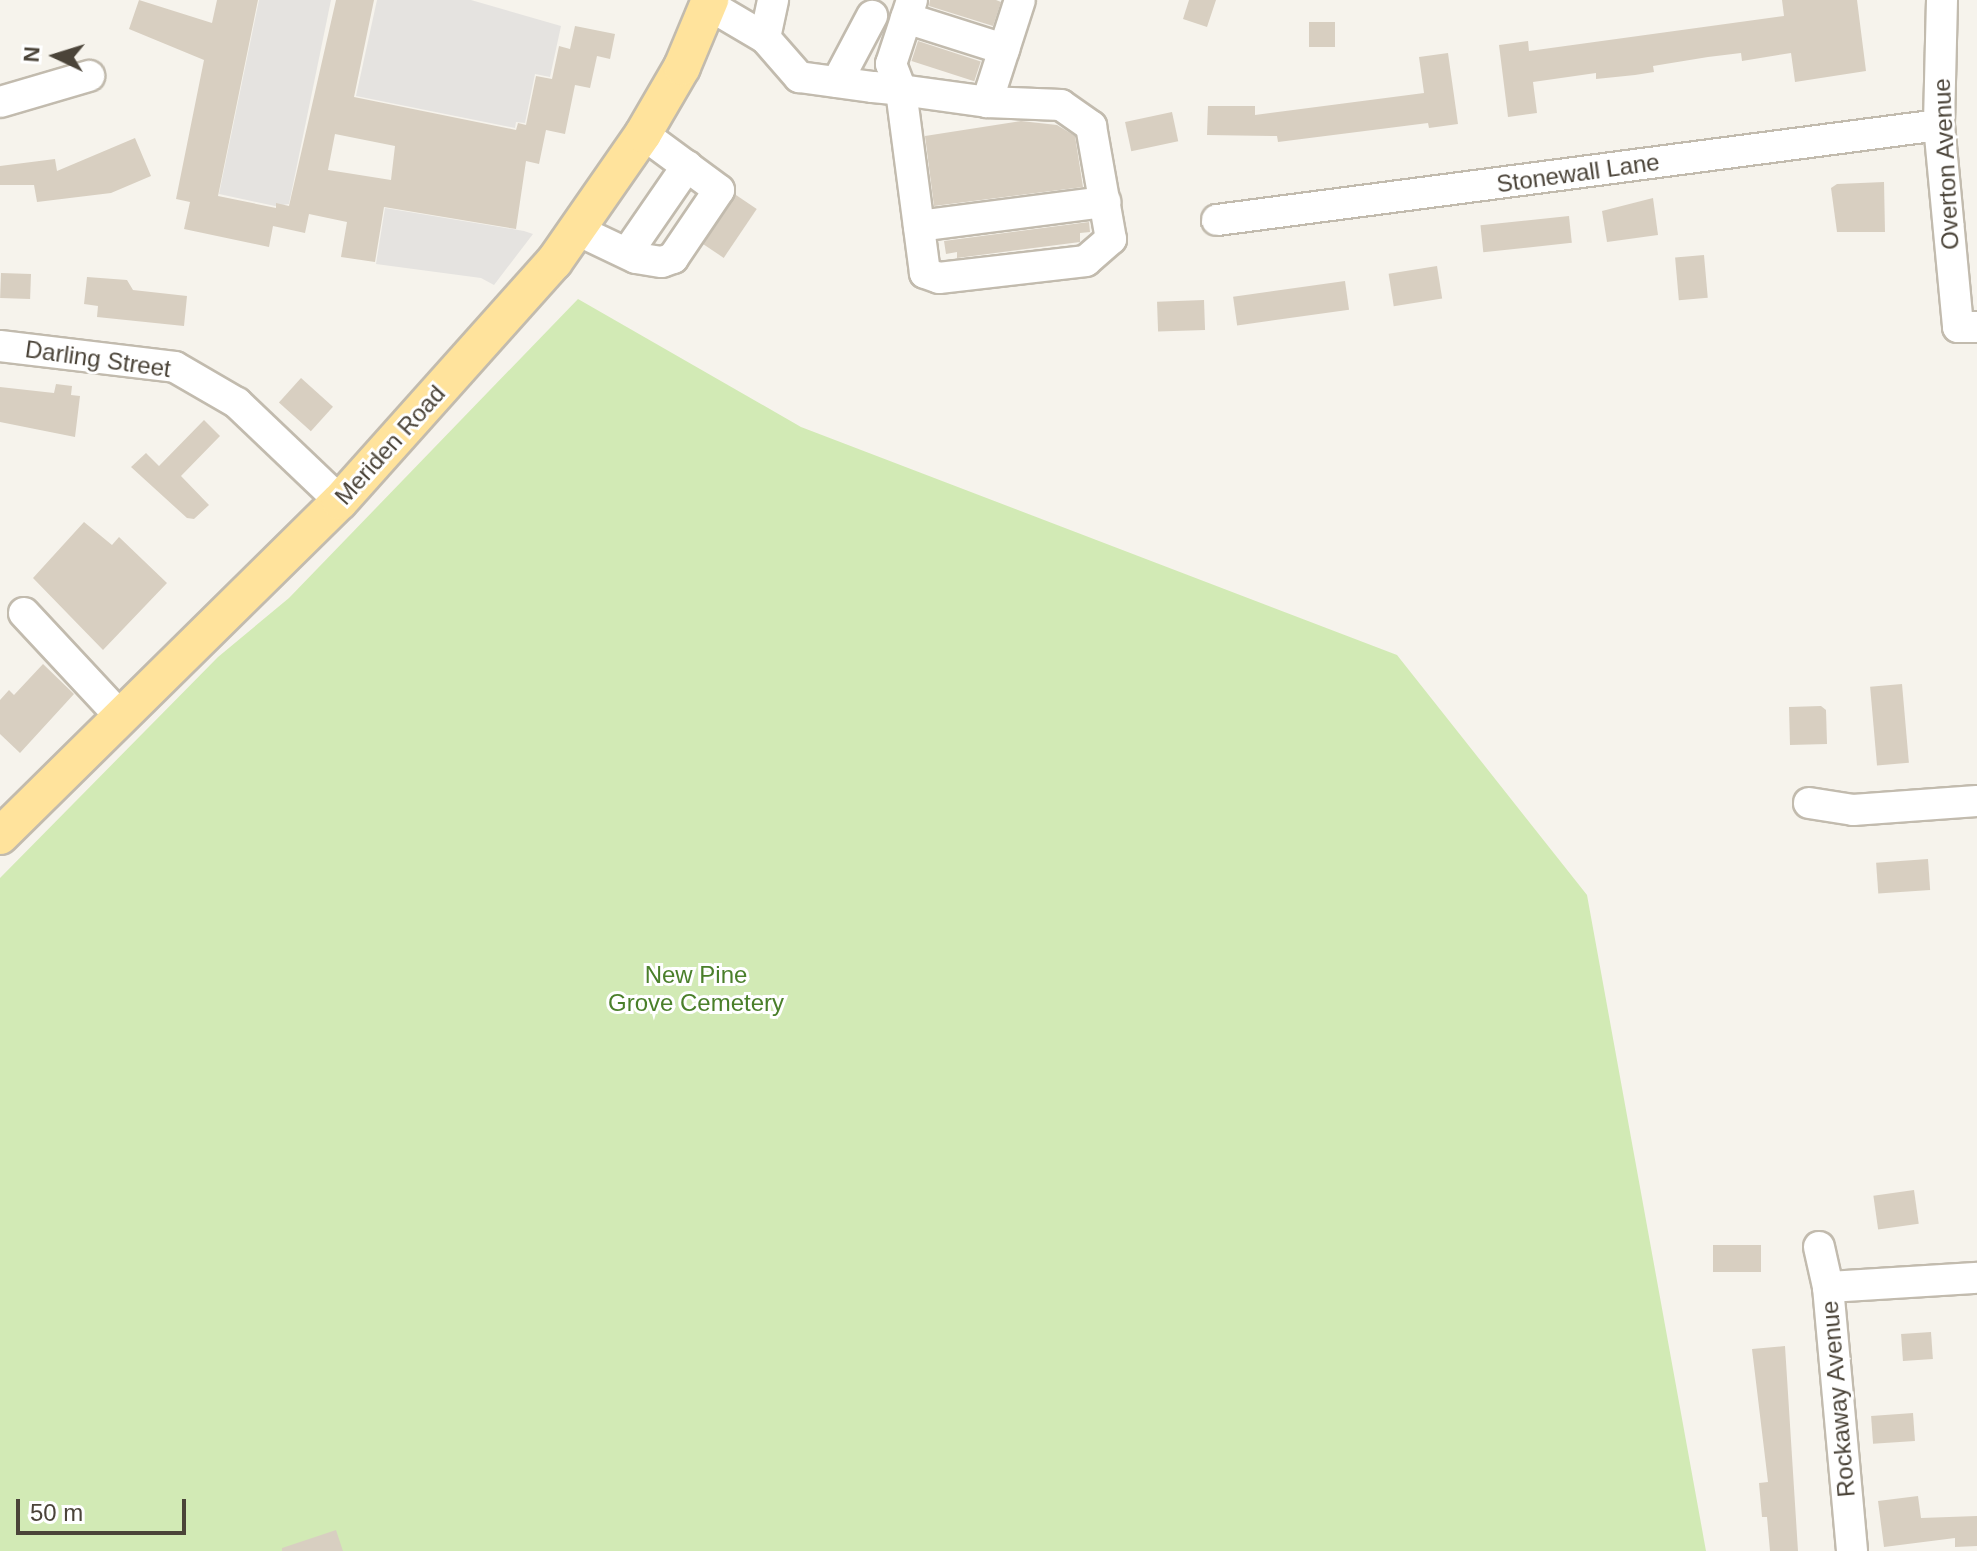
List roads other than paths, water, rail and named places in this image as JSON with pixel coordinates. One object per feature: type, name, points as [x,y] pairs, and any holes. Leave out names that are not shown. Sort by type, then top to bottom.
[{"type":"main road","name":"Meriden Road","points":[[0,836],[119,715],[340,501],[577,230],[643,134],[682,67],[709,2]]},
{"type":"street","points":[[765,38],[773,0]]},
{"type":"street","points":[[987,102],[1020,0]]},
{"type":"street","name":"Overton Avenue","points":[[1942,0],[1939,125],[1968,327]]},
{"type":"street","points":[[709,2],[765,38],[799,77],[901,90],[987,102],[1061,105],[1091,126],[1111,239],[1086,261],[939,278],[925,273],[901,90],[891,64],[909,9],[1004,49]]},
{"type":"street","points":[[837,82],[872,16]]},
{"type":"street","points":[[0,102],[89,76]]},
{"type":"street","name":"Stonewall Lane","points":[[1217,220],[1939,125]]},
{"type":"street","points":[[577,230],[650,261],[673,258],[719,190],[643,134]]},
{"type":"street","points":[[627,253],[687,166]]},
{"type":"street","points":[[919,226],[1105,202]]},
{"type":"street","name":"Darling Street","points":[[0,346],[175,367],[237,403],[340,501]]},
{"type":"street","points":[[24,613],[119,715]]},
{"type":"street","points":[[1809,803],[1853,810],[1977,801]]},
{"type":"street","name":"Rockaway Avenue","points":[[1819,1247],[1828,1287],[1852,1551]]},
{"type":"street","points":[[1828,1287],[1977,1278]]},
{"type":"park label","name":"New Pine Grove Cemetery","points":[[696,989]]}]
